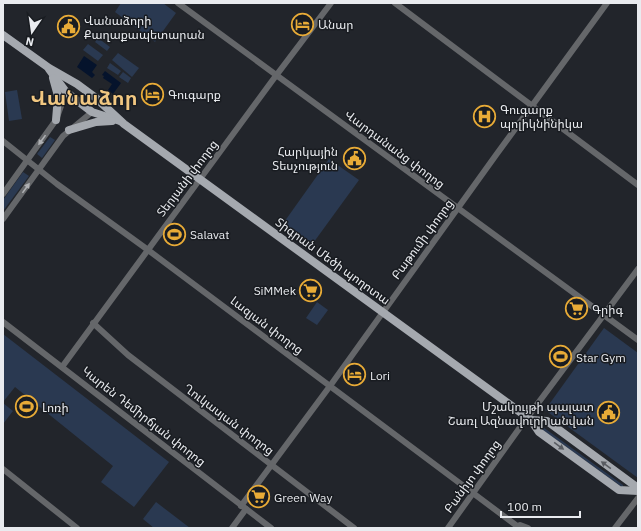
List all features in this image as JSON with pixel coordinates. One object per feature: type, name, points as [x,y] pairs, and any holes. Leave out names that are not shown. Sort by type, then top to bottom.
[{"type":"main road","name":"Տիգրան Մեծի պողոտա","points":[[3,35],[49,68],[77,84],[96,98],[121,121],[529,419],[539,432],[619,490],[638,491]]},
{"type":"main road","name":"Տիգրան Մեծի պողոտա","points":[[49,68],[66,92],[92,112],[121,121]]},
{"type":"main road","points":[[49,68],[58,96],[56,120]]},
{"type":"main road","points":[[66,92],[69,84],[77,84]]},
{"type":"main road","points":[[92,112],[99,107],[99,101],[96,98]]},
{"type":"main road","points":[[70,130],[96,122],[121,121]]},
{"type":"main road","name":"Տիգրան Մեծի պողոտա","points":[[529,419],[547,421],[638,488]]},
{"type":"street","name":"Վարդանանց փողոց","points":[[178,3],[638,340]]},
{"type":"street","name":"Տերյանի փողոց","points":[[62,367],[276,75],[331,3]]},
{"type":"street","points":[[395,3],[638,184]]},
{"type":"street","name":"Բաթումի փողոց","points":[[232,528],[272,465],[607,3]]},
{"type":"street","points":[[3,194],[56,120],[66,92]]},
{"type":"street","points":[[3,219],[63,136],[92,112]]},
{"type":"street","name":"Լազյան փողոց","points":[[3,141],[58,184],[148,249],[516,527]]},
{"type":"street","name":"Բանիյո փողոց","points":[[448,528],[638,269]]},
{"type":"street","name":"Կարեն Դեմիրճյան փողոց","points":[[3,322],[270,528]]},
{"type":"street","name":"Ղուկասյան փողոց","points":[[93,323],[128,355],[354,528]]},
{"type":"street","points":[[3,469],[77,528]]},
{"type":"street","points":[[615,528],[638,498]]},
{"type":"street","points":[[516,527],[522,525],[528,528]]},
{"type":"shaded area","points":[[121,3],[163,3],[176,13],[155,42],[115,12]]},
{"type":"shaded area","points":[[98,38],[110,47],[107,51],[95,42]]},
{"type":"shaded area","points":[[88,44],[103,55],[98,61],[83,50]]},
{"type":"shaded area","points":[[118,53],[139,68],[132,77],[112,60]]},
{"type":"shaded area","points":[[84,56],[97,65],[92,72],[95,75],[92,78],[77,67]]},
{"type":"shaded area","points":[[110,63],[121,71],[118,75],[107,68]]},
{"type":"shaded area","points":[[105,71],[121,83],[113,94],[108,90],[112,84],[103,78],[104,76],[102,75]]},
{"type":"shaded area","points":[[123,72],[131,78],[128,83],[119,77]]},
{"type":"shaded area","points":[[17,90],[22,119],[9,121],[5,92]]},
{"type":"shaded area","points":[[50,137],[55,140],[42,158],[37,154]]},
{"type":"shaded area","points":[[329,159],[359,180],[311,246],[282,225]]},
{"type":"shaded area","points":[[23,172],[29,176],[3,211],[3,200]]},
{"type":"shaded area","points":[[317,302],[328,310],[317,325],[306,318]]},
{"type":"shaded area","points":[[604,328],[638,353],[638,478],[545,410]]},
{"type":"shaded area","points":[[3,334],[169,462],[134,507],[101,482],[113,466],[15,387],[3,402]]},
{"type":"shaded area","points":[[3,403],[13,411],[3,424]]},
{"type":"shaded area","points":[[540,425],[623,485],[623,487],[540,428]]},
{"type":"shaded area","points":[[156,502],[190,528],[154,528],[143,519]]},
{"type":"place","name":"Անար","points":[[302,24]]},
{"type":"place","name":"Վանաձորի Քաղաքապետարան","points":[[68,27]]},
{"type":"place","name":"Գուգարք","points":[[153,94]]},
{"type":"place","name":"Գուգարք պոլիկնինիկա","points":[[485,116]]},
{"type":"place","name":"Հարկային Տեսչություն","points":[[354,158]]},
{"type":"place","name":"Salavat","points":[[175,234]]},
{"type":"place","name":"SiMMek","points":[[311,290]]},
{"type":"place","name":"Գրիգ","points":[[577,309]]},
{"type":"place","name":"Star Gym","points":[[561,357]]},
{"type":"place","name":"Lori","points":[[355,375]]},
{"type":"place","name":"Լոռի","points":[[27,407]]},
{"type":"place","name":"Մշակույթի պալատ Շառլ Ազնավուրի անվան","points":[[609,413]]},
{"type":"place","name":"Green Way","points":[[259,497]]},
{"type":"district","name":"Վանաձոր","points":[[84,97]]}]
